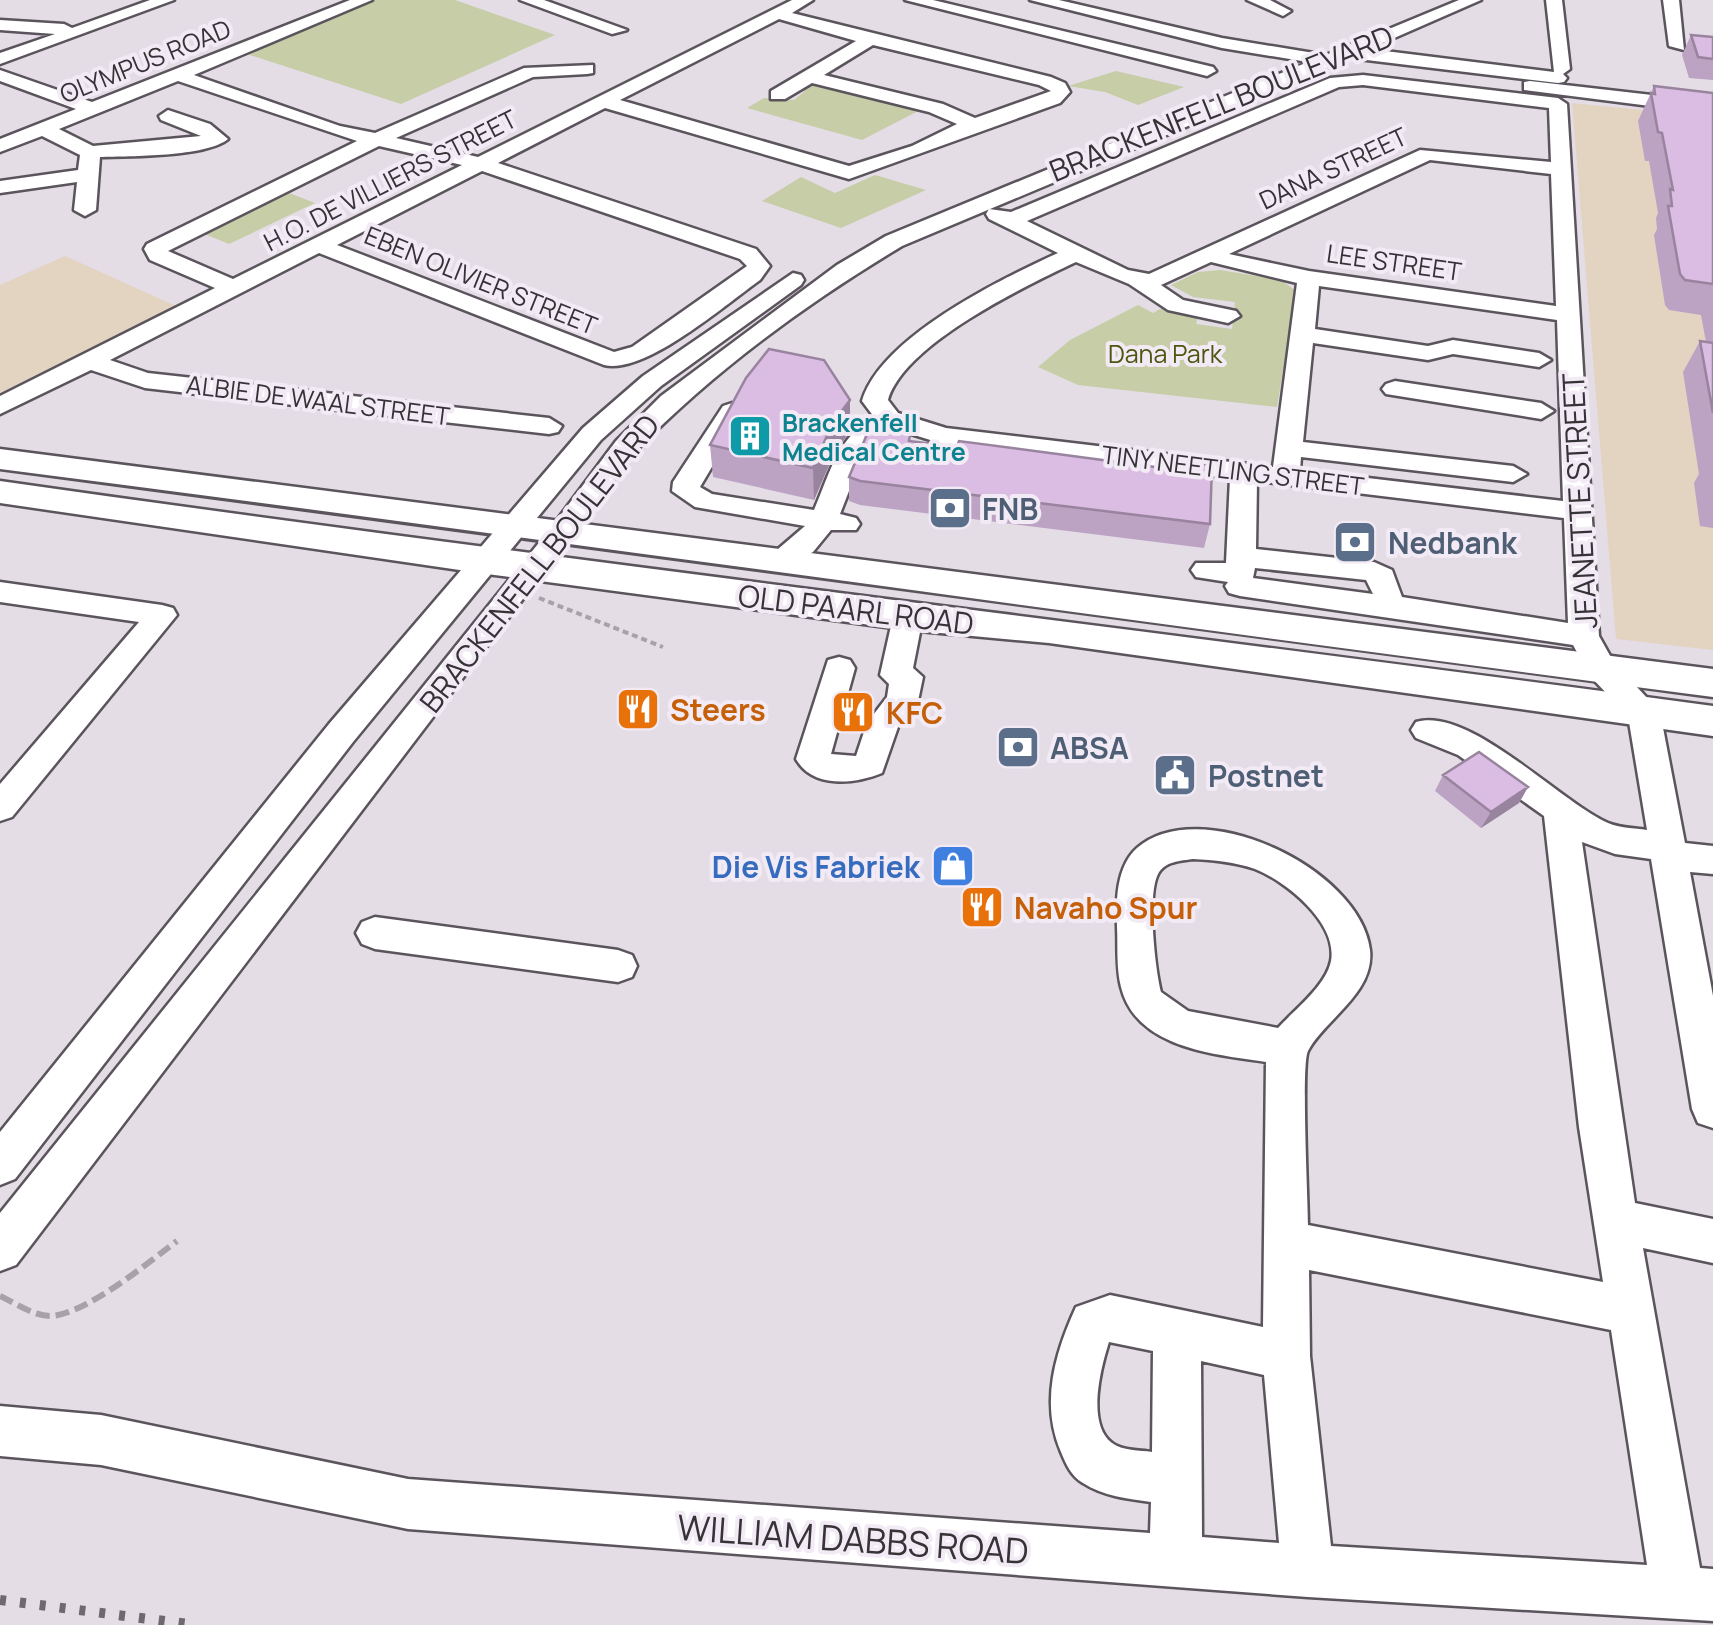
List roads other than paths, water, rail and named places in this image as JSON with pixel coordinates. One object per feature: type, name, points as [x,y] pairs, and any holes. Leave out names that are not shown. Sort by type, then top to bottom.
[{"type":"main road","name":"OLD PAARL ROAD","points":[[0,458],[779,561],[1240,585],[1592,652],[1713,683]]},
{"type":"main road","name":"OLD PAARL ROAD","points":[[0,492],[487,562],[535,583],[1048,630],[1713,721]]},
{"type":"street","points":[[0,59],[166,0]]},
{"type":"street","name":"OLYMPUS ROAD","points":[[0,146],[364,0]]},
{"type":"street","points":[[528,0],[618,30]]},
{"type":"street","name":"H.O. DE VILLIERS STREET","points":[[0,406],[804,0]]},
{"type":"street","points":[[913,0],[1207,71]]},
{"type":"street","points":[[1038,0],[1185,35],[1713,108]]},
{"type":"street","points":[[1081,0],[1321,54],[1713,97]]},
{"type":"street","points":[[1255,0],[1283,11]]},
{"type":"street","name":"BRACKENFELL BOULEVARD","points":[[0,1249],[535,583],[564,530],[625,447],[670,401],[858,262],[964,200],[1321,54],[1434,0]]},
{"type":"street","name":"BRACKENFELL BOULEVARD","points":[[0,1165],[342,733],[592,434],[643,387],[848,242],[964,200],[1321,54],[1473,0]]},
{"type":"street","points":[[1554,0],[1561,69]]},
{"type":"street","points":[[1670,0],[1678,46]]},
{"type":"street","points":[[0,25],[26,8]]},
{"type":"street","points":[[605,102],[840,172],[860,172],[974,124],[1053,99],[1060,90],[1045,81],[778,14]]},
{"type":"street","points":[[0,25],[79,30]]},
{"type":"street","points":[[778,96],[872,38]]},
{"type":"street","points":[[236,289],[158,256],[156,249],[378,140],[530,72],[560,77],[587,70]]},
{"type":"street","points":[[0,75],[94,109]]},
{"type":"street","points":[[178,75],[334,130],[482,164]]},
{"type":"street","points":[[807,76],[936,108],[974,124]]},
{"type":"street","name":"JEANETTE STREET","points":[[1011,220],[1347,80],[1558,104],[1580,511],[1592,652],[1644,712]]},
{"type":"street","points":[[43,129],[90,152],[154,158],[227,144],[204,128],[168,116]]},
{"type":"street","points":[[85,210],[90,152]]},
{"type":"street","name":"DANA STREET","points":[[1138,281],[1162,278],[1428,154],[1561,169]]},
{"type":"street","name":"EBEN OLIVIER STREET","points":[[320,246],[598,357],[622,360],[641,352],[758,269],[756,259],[482,164]]},
{"type":"street","points":[[0,187],[88,175]]},
{"type":"street","points":[[964,200],[1138,281],[1176,305],[1228,316]]},
{"type":"street","points":[[779,561],[804,550],[836,523],[853,442],[889,419],[875,400],[878,388],[923,340],[985,296],[1076,253]]},
{"type":"street","name":"LEE STREET","points":[[1212,255],[1247,267],[1309,278],[1571,315]]},
{"type":"street","points":[[1309,278],[1287,462],[1513,474]]},
{"type":"street","points":[[1302,334],[1428,353],[1453,347],[1539,360]]},
{"type":"street","points":[[1397,348],[1394,396],[1540,411]]},
{"type":"street","name":"ALBIE DE WAAL STREET","points":[[89,361],[144,380],[549,426]]},
{"type":"street","points":[[732,412],[687,482],[686,491],[705,501],[836,523]]},
{"type":"street","name":"TINY NEETLING STREET","points":[[889,419],[944,436],[1244,472],[1287,462],[1580,511]]},
{"type":"street","points":[[1240,585],[1244,472]]},
{"type":"street","points":[[1206,570],[1240,585],[1374,571],[1385,583],[1388,595],[1381,604],[1592,652]]},
{"type":"street","points":[[0,592],[162,614],[0,808]]},
{"type":"street","points":[[839,668],[813,759],[819,764],[854,771],[870,764],[883,723],[902,701],[908,617]]},
{"type":"street","points":[[1644,712],[1667,851],[1703,1004],[1713,1110]]},
{"type":"street","points":[[1428,730],[1470,746],[1561,814],[1615,840],[1713,860]]},
{"type":"street","points":[[1561,814],[1631,1312],[1696,1593]]},
{"type":"street","points":[[1286,1047],[1178,1024],[1154,1012],[1144,998],[1137,973],[1138,877],[1149,859],[1166,849],[1193,844],[1279,864],[1337,916],[1351,943],[1350,964],[1337,988],[1286,1047],[1286,1356],[1308,1571]]},
{"type":"street","points":[[375,933],[618,966]]},
{"type":"street","points":[[1616,1221],[1713,1241]]},
{"type":"street","points":[[1286,1243],[1631,1312]]},
{"type":"street","points":[[1174,1480],[1100,1466],[1080,1446],[1074,1425],[1082,1345],[1093,1324],[1110,1318],[1286,1356]]},
{"type":"street","points":[[1176,1561],[1177,1332]]},
{"type":"street","name":"WILLIAM DABBS ROAD","points":[[0,1431],[101,1440],[408,1504],[1308,1571],[1696,1593]]},
{"type":"railway","points":[[0,1600],[196,1625]]},
{"type":"place","name":"Brackenfell Medical Centre","points":[[750,436]]},
{"type":"place","name":"FNB","points":[[950,508]]},
{"type":"place","name":"Nedbank","points":[[1355,542]]},
{"type":"place","name":"Steers","points":[[638,709]]},
{"type":"place","name":"KFC","points":[[853,712]]},
{"type":"place","name":"ABSA","points":[[1018,747]]},
{"type":"place","name":"Postnet","points":[[1175,775]]},
{"type":"place","name":"Die Vis Fabriek","points":[[953,866]]},
{"type":"place","name":"Navaho Spur","points":[[982,907]]},
{"type":"park label","name":"Dana Park","points":[[1165,353]]}]
